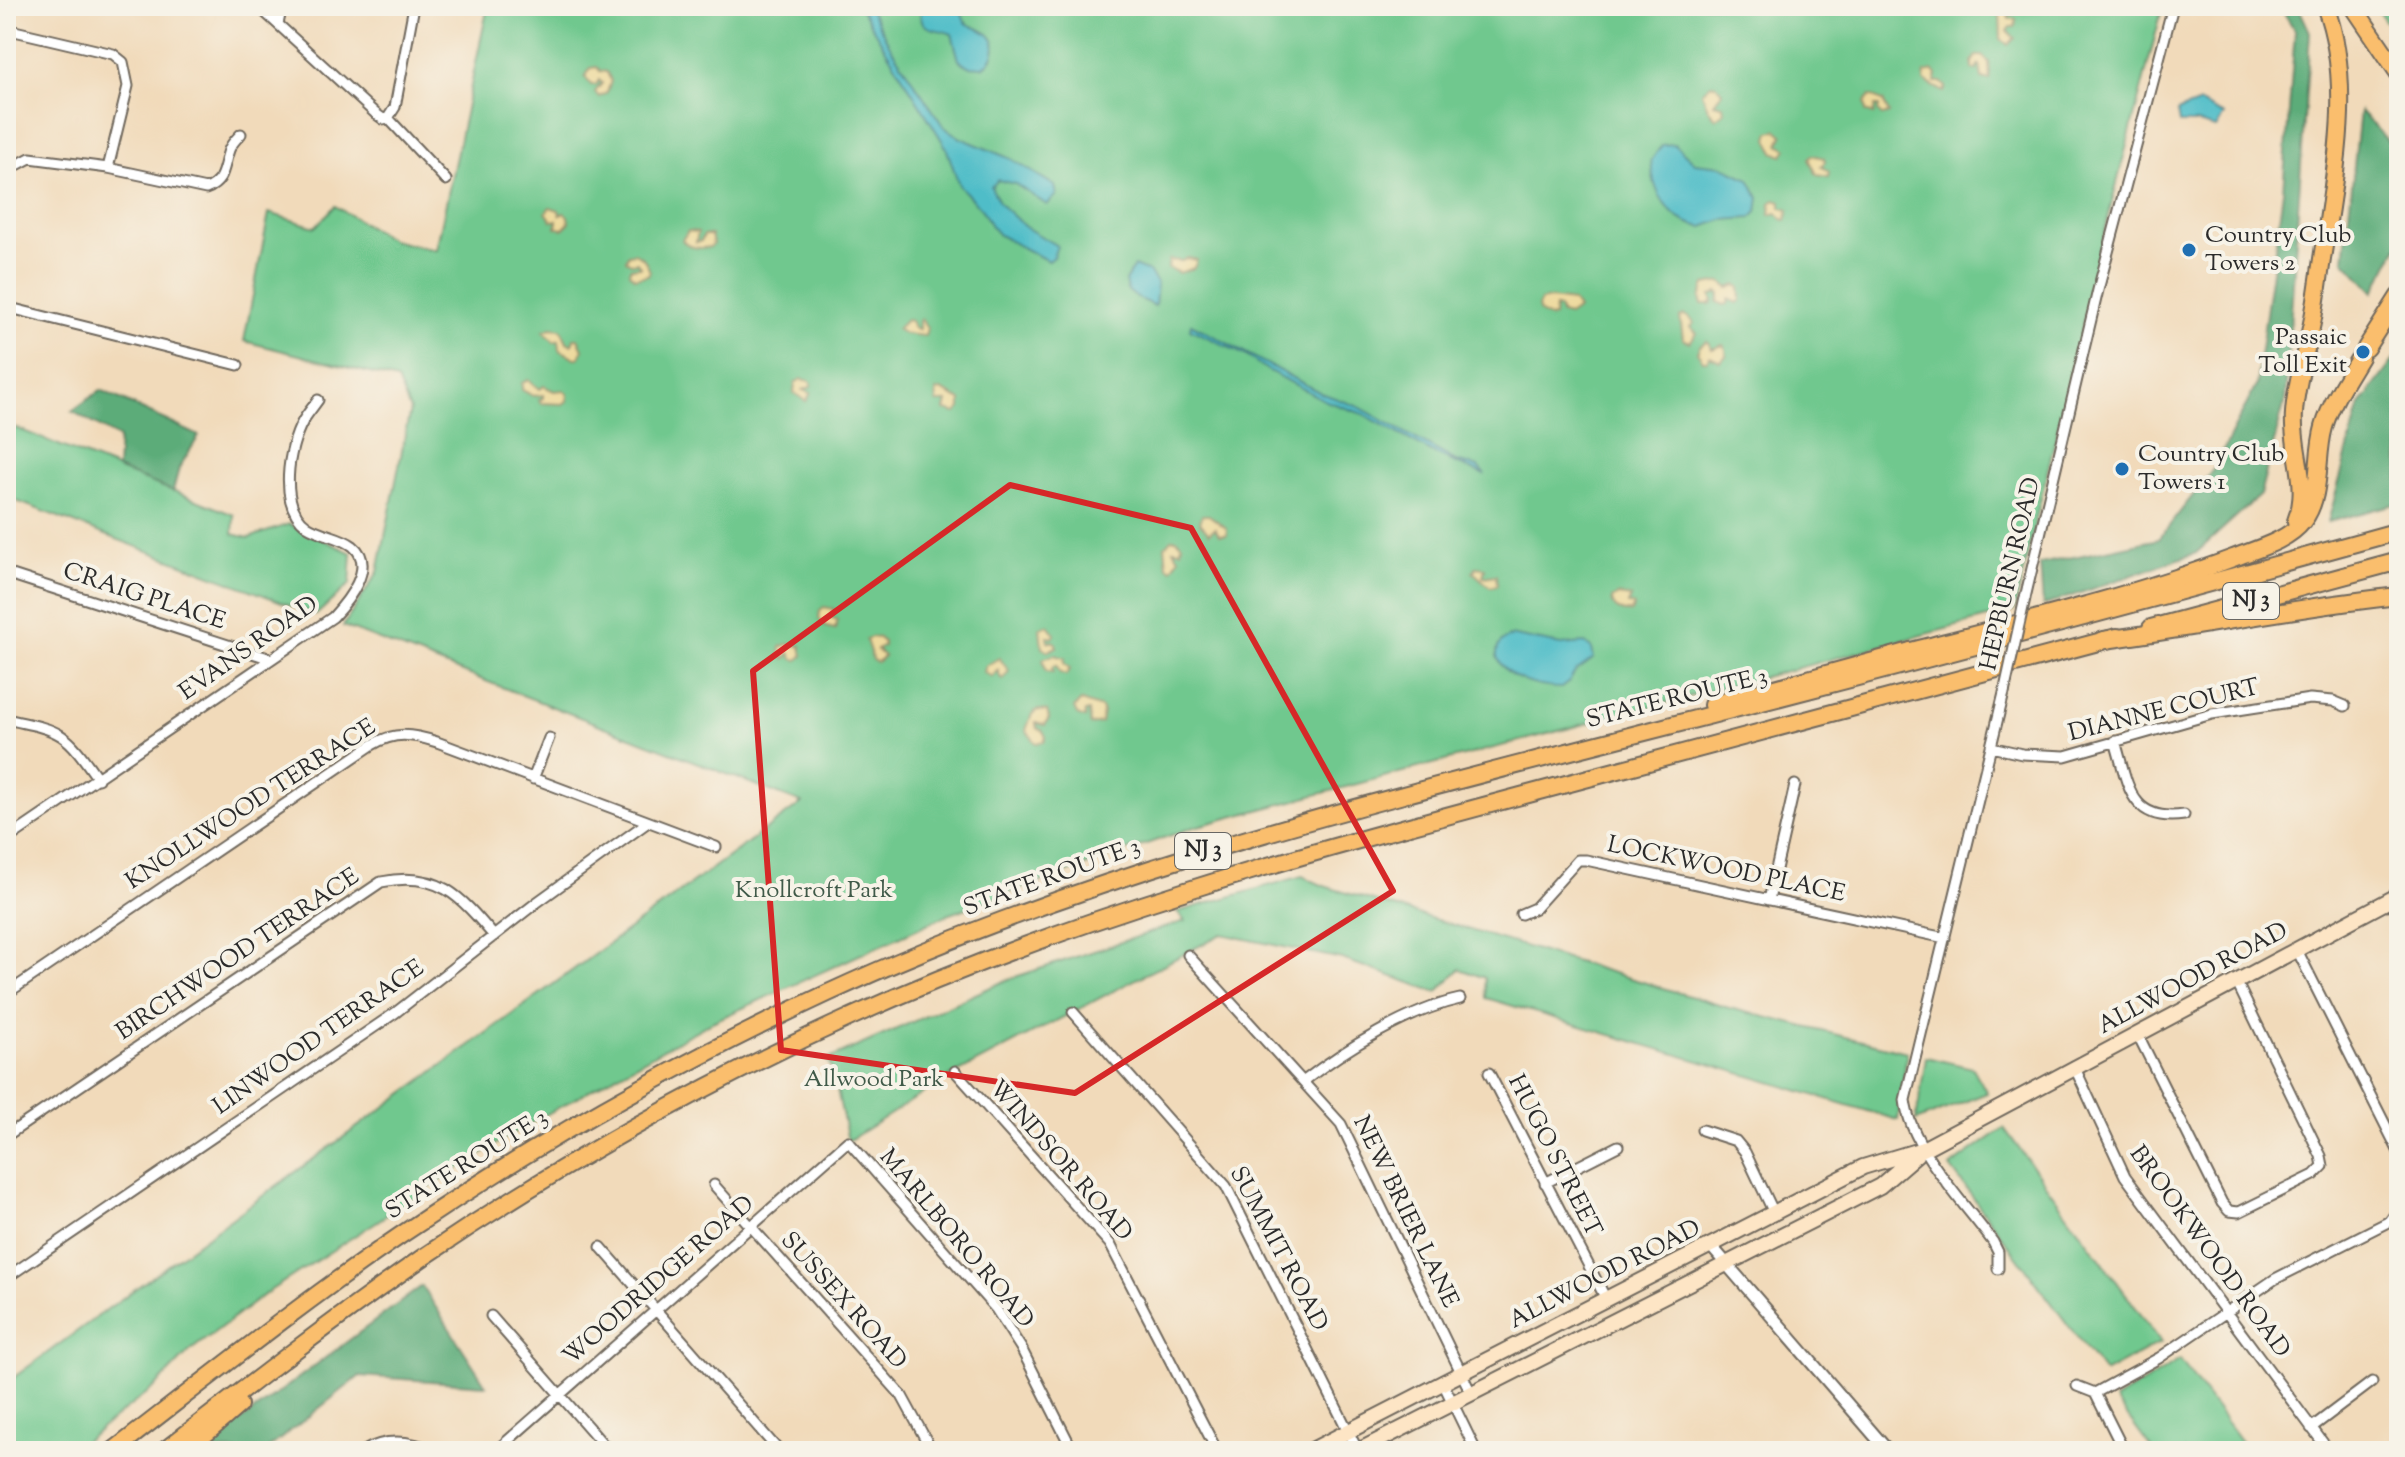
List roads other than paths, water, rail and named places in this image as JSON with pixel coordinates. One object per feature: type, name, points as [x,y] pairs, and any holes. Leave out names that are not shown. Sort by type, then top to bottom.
[{"type":"highway","points":[[2282,536],[2296,521],[2301,506],[2302,483],[2294,428],[2296,390],[2313,317],[2339,121],[2337,51],[2325,6]]},
{"type":"highway","points":[[2353,6],[2399,74]]},
{"type":"highway","points":[[1593,746],[1735,697],[2167,581],[2264,546],[2282,536],[2300,524],[2310,509],[2316,492],[2319,449],[2325,425],[2340,391],[2399,296]]},
{"type":"highway","name":"STATE ROUTE 3","points":[[113,1451],[304,1304],[542,1144],[650,1083],[797,1008],[959,937],[1139,871],[1296,824],[2399,531]]},
{"type":"highway","name":"NJ 3","points":[[164,1451],[354,1306],[513,1199],[666,1110],[861,1012],[1038,940],[1141,903],[1285,859],[2399,561]]},
{"type":"highway","points":[[2104,640],[2208,626],[2275,611],[2399,596]]},
{"type":"highway","points":[[186,1451],[354,1306]]},
{"type":"main road","name":"ALLWOOD ROAD","points":[[1358,1451],[1880,1186],[1923,1149],[2399,895]]},
{"type":"main road","name":"ALLWOOD ROAD","points":[[1310,1451],[1863,1167],[1923,1149]]},
{"type":"street","points":[[258,6],[378,116],[388,118],[446,180]]},
{"type":"street","points":[[278,24],[282,6]]},
{"type":"street","points":[[388,118],[395,107],[414,6]]},
{"type":"street","name":"HEPBURN ROAD","points":[[1998,1269],[1998,1252],[1993,1242],[1910,1127],[1905,1100],[2098,290],[2173,6]]},
{"type":"street","points":[[6,29],[113,54],[123,62],[128,86],[108,168]]},
{"type":"street","points":[[17,165],[30,158],[108,168],[206,189],[218,183],[230,146],[241,134]]},
{"type":"street","points":[[6,307],[238,365]]},
{"type":"street","name":"EVANS ROAD","points":[[6,840],[333,617],[356,588],[361,562],[353,546],[308,526],[295,511],[289,493],[289,472],[296,437],[303,420],[318,400]]},
{"type":"street","name":"CRAIG PLACE","points":[[6,573],[271,659]]},
{"type":"street","name":"DIANNE COURT","points":[[1991,747],[2050,757],[2065,756],[2212,714],[2310,699],[2333,701],[2345,706]]},
{"type":"street","points":[[6,719],[61,733],[74,744],[98,779]]},
{"type":"street","name":"KNOLLWOOD TERRACE","points":[[6,994],[383,738],[416,735],[716,847]]},
{"type":"street","points":[[533,779],[549,738]]},
{"type":"street","points":[[2115,741],[2130,789],[2142,809],[2161,818],[2184,815]]},
{"type":"street","points":[[1769,900],[1795,785]]},
{"type":"street","name":"LINWOOD TERRACE","points":[[6,1278],[395,1013],[648,822]]},
{"type":"street","name":"LOCKWOOD PLACE","points":[[1521,914],[1535,908],[1578,860],[1945,938]]},
{"type":"street","name":"BIRCHWOOD TERRACE","points":[[6,1136],[381,882],[414,879],[442,886],[465,902],[494,936]]},
{"type":"street","points":[[2297,950],[2399,1152]]},
{"type":"street","name":"NEW BRIER LANE","points":[[1188,955],[1341,1124],[1471,1393]]},
{"type":"street","points":[[2137,1033],[2222,1203],[2229,1211],[2239,1212],[2314,1175],[2323,1166],[2321,1156],[2236,981]]},
{"type":"street","points":[[1304,1081],[1331,1060],[1385,1030],[1441,1003],[1460,999]]},
{"type":"street","name":"SUMMIT ROAD","points":[[1073,1012],[1226,1186],[1358,1451]]},
{"type":"street","name":"BROOKWOOD ROAD","points":[[2074,1066],[2125,1176],[2329,1451]]},
{"type":"street","name":"WINDSOR ROAD","points":[[955,1071],[1110,1244],[1217,1451]]},
{"type":"street","name":"HUGO STREET","points":[[1489,1073],[1606,1299]]},
{"type":"street","points":[[1702,1130],[1736,1141],[1745,1152],[1774,1213]]},
{"type":"street","name":"WOODRIDGE ROAD","points":[[496,1451],[848,1141]]},
{"type":"street","name":"MARLBORO ROAD","points":[[848,1141],[996,1309],[1017,1340],[1073,1451]]},
{"type":"street","points":[[1545,1183],[1618,1146]]},
{"type":"street","name":"SUSSEX ROAD","points":[[714,1185],[902,1396],[932,1451]]},
{"type":"street","points":[[2095,1393],[2146,1366],[2275,1279],[2381,1227],[2399,1209]]},
{"type":"street","points":[[1711,1246],[1888,1451]]},
{"type":"street","points":[[601,1247],[779,1451]]},
{"type":"street","points":[[491,1316],[609,1451]]},
{"type":"street","points":[[2311,1428],[2372,1382]]},
{"type":"street","points":[[1443,1383],[1476,1451]]},
{"type":"street","points":[[2077,1386],[2095,1393],[2124,1451]]},
{"type":"street","points":[[364,1451],[382,1444],[405,1442],[435,1451]]},
{"type":"water","points":[[859,6],[868,6],[893,51],[944,127],[961,138],[1011,159],[1055,186],[1057,195],[1047,205],[1015,184],[998,180],[991,187],[1000,204],[1025,227],[1057,246],[1048,261],[999,235],[959,185],[946,147]]},
{"type":"water","points":[[921,6],[959,6],[965,22],[992,38],[995,47],[990,60],[983,67],[969,66],[959,60],[952,34],[925,25]]},
{"type":"water","points":[[2200,103],[2224,115],[2216,128],[2198,123],[2179,123],[2177,112]]},
{"type":"water","points":[[1674,144],[1695,163],[1722,166],[1749,179],[1759,198],[1757,212],[1751,218],[1722,220],[1703,227],[1680,219],[1659,195],[1651,161],[1662,145]]},
{"type":"water","points":[[1134,266],[1149,272],[1157,283],[1155,306],[1127,290],[1125,281]]},
{"type":"water","points":[[1191,324],[1321,393],[1359,407],[1456,461],[1478,467],[1485,475],[1435,454],[1363,414],[1326,401],[1245,355],[1190,329]]},
{"type":"water","points":[[1515,636],[1561,645],[1585,643],[1592,649],[1594,658],[1575,672],[1561,688],[1533,684],[1508,672],[1497,657],[1501,642]]},
{"type":"place","name":"Country Club Towers 2","points":[[2189,250]]},
{"type":"place","name":"Passaic Toll Exit","points":[[2363,352]]},
{"type":"place","name":"Country Club Towers 1","points":[[2122,469]]},
{"type":"park label","name":"Knollcroft Park","points":[[814,891]]},
{"type":"park label","name":"Allwood Park","points":[[874,1080]]}]
